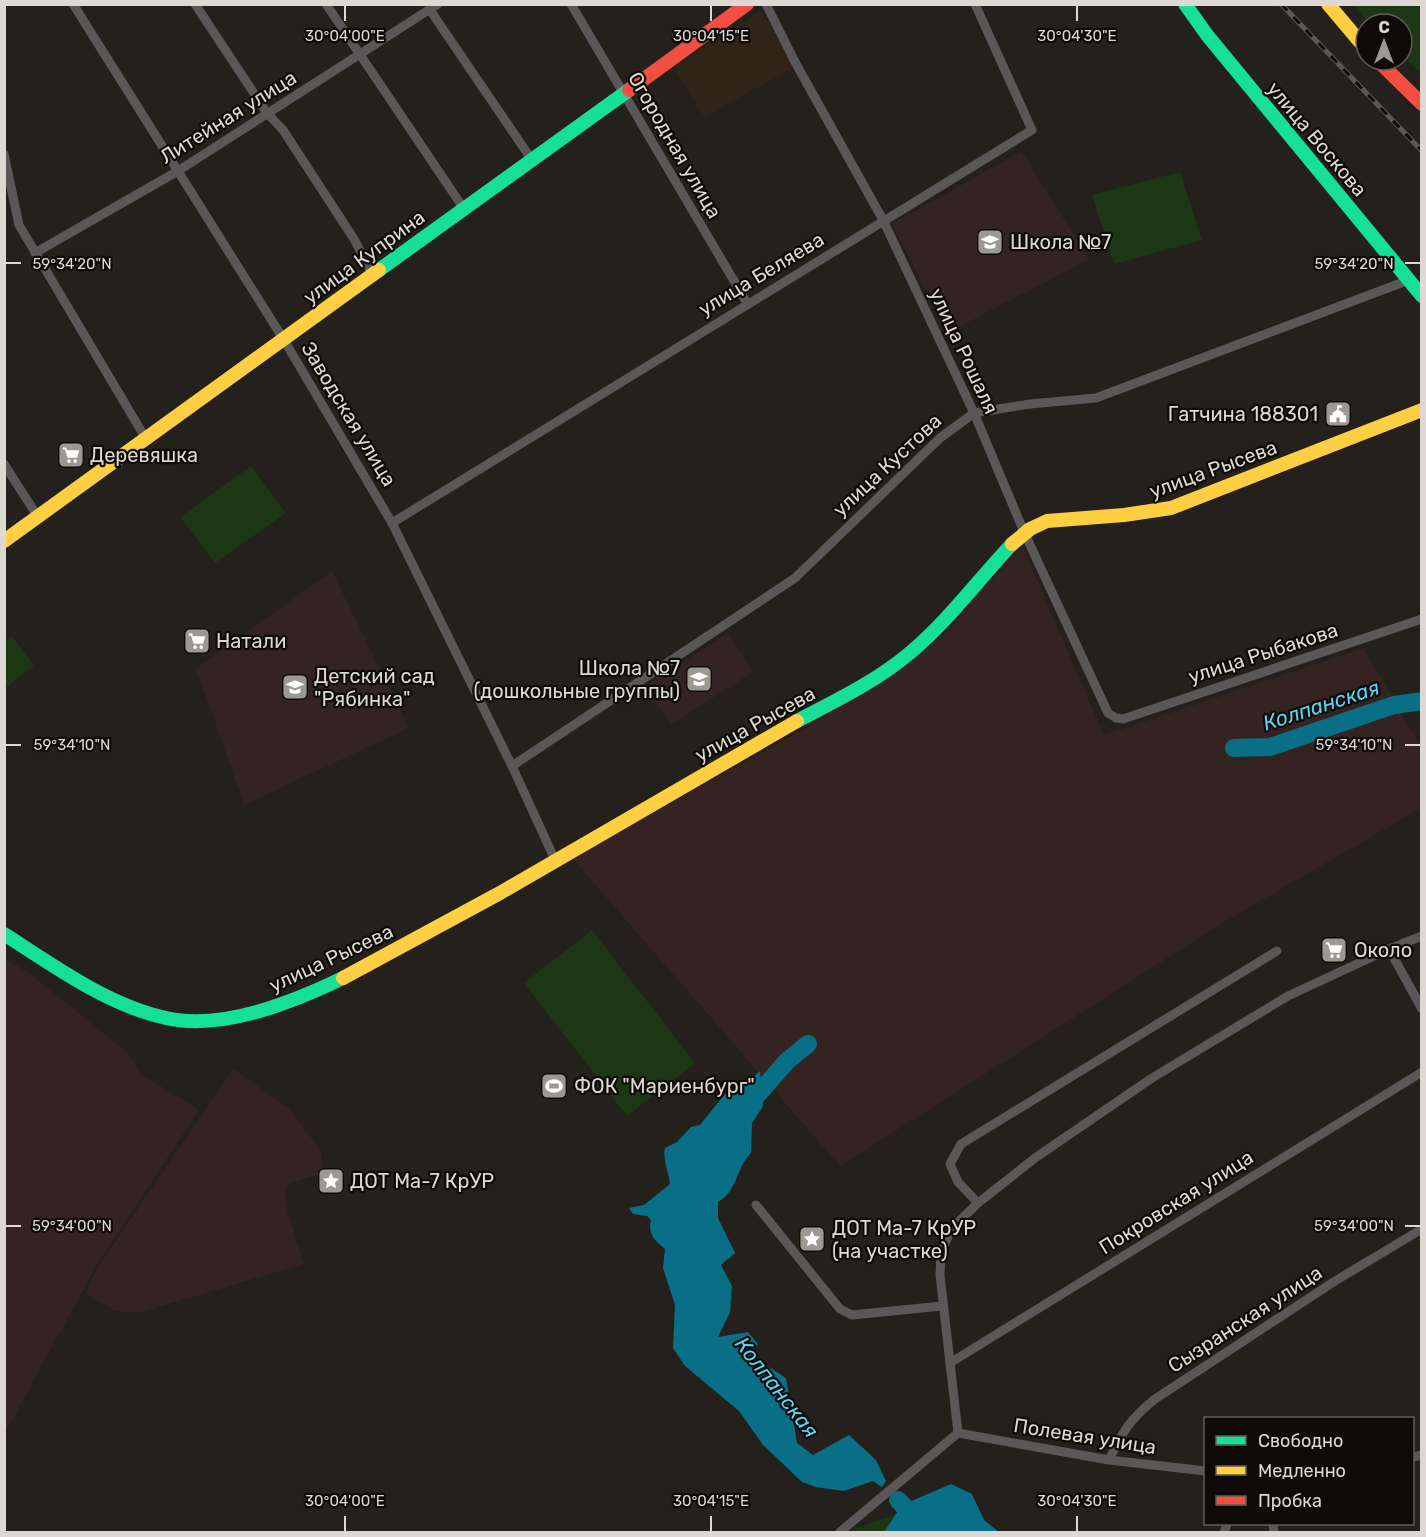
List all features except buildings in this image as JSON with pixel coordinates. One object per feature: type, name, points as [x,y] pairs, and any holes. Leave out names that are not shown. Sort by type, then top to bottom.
[{"type":"main road","name":"улица Куприна","points":[[4,541],[747,4]]},
{"type":"main road","name":"улица Воскова","points":[[1185,4],[1207,35],[1422,296]]},
{"type":"main road","points":[[1329,4],[1354,34]]},
{"type":"main road","points":[[1389,72],[1422,104]]},
{"type":"main road","name":"улица Рысева","points":[[4,934],[85,984],[123,1003],[168,1018],[195,1021],[245,1015],[289,1002],[485,903],[735,756],[867,683],[899,662],[944,622],[1024,532],[1042,522],[1147,514],[1171,508],[1422,410]]},
{"type":"street","name":"Заводская улица","points":[[73,4],[284,340],[393,523],[556,861]]},
{"type":"street","points":[[195,4],[267,113],[283,130],[354,239],[373,275]]},
{"type":"street","points":[[326,4],[464,209]]},
{"type":"street","name":"Огородная улица","points":[[571,4],[747,303]]},
{"type":"street","name":"улица Рошаля","points":[[766,4],[795,62],[883,220],[974,413],[1024,532],[1108,713],[1116,718]]},
{"type":"street","name":"улица Беляева","points":[[393,523],[747,303],[1032,130],[975,4]]},
{"type":"street","name":"Литейная улица","points":[[35,254],[177,171],[434,7]]},
{"type":"street","points":[[434,7],[532,160]]},
{"type":"street","points":[[4,154],[19,225],[146,439]]},
{"type":"street","name":"улица Кустова","points":[[512,766],[795,578],[940,438],[974,413],[1030,404],[1096,398],[1408,280]]},
{"type":"street","points":[[4,464],[38,517]]},
{"type":"street","name":"улица Рыбакова","points":[[1116,718],[1123,719],[1422,620]]},
{"type":"street","points":[[840,1533],[958,1433],[942,1306],[940,1253],[951,1229],[978,1203],[1035,1158],[1152,1078],[1288,996],[1422,936]]},
{"type":"street","points":[[1389,949],[1422,1009]]},
{"type":"street","points":[[978,1203],[958,1182],[950,1164],[961,1144],[1277,951]]},
{"type":"street","name":"Покровская улица","points":[[950,1363],[1422,1072]]},
{"type":"street","points":[[756,1205],[840,1309],[852,1314],[942,1306]]},
{"type":"street","name":"Сызранская улица","points":[[1109,1460],[1124,1430],[1137,1413],[1155,1399],[1335,1281],[1422,1228]]},
{"type":"street","name":"Полевая улица","points":[[958,1433],[1109,1460],[1204,1471]]},
{"type":"shaded area","points":[[762,10],[793,68],[704,117],[673,67]]},
{"type":"shaded area","name":"Школа №7","points":[[1022,151],[1089,260],[947,333],[892,224]]},
{"type":"shaded area","points":[[1022,546],[1104,735],[1364,648],[1421,747],[1421,808],[1224,922],[840,1166],[572,858],[846,705],[901,670],[949,629]]},
{"type":"shaded area","name":"Детский сад \"Рябинка\"","points":[[332,571],[409,728],[244,805],[195,669]]},
{"type":"shaded area","name":"Школа №7 (дошкольные группы)","points":[[728,633],[753,672],[671,725],[645,686]]},
{"type":"shaded area","points":[[5,959],[29,973],[128,1053],[141,1074],[199,1110],[96,1266],[5,1433]]},
{"type":"shaded area","points":[[233,1069],[290,1109],[321,1151],[323,1173],[290,1183],[285,1191],[286,1206],[304,1264],[138,1313],[115,1311],[86,1293],[98,1267]]},
{"type":"green space","points":[[1353,5],[1421,5],[1421,73],[1414,66],[1414,12],[1359,12]]},
{"type":"green space","points":[[1180,172],[1202,240],[1114,264],[1092,195]]},
{"type":"green space","points":[[251,466],[286,513],[215,563],[180,517]]},
{"type":"green space","points":[[12,636],[34,666],[5,688],[5,642]]},
{"type":"green space","points":[[592,930],[695,1063],[627,1116],[524,983]]},
{"type":"green space","points":[[896,1514],[884,1532],[846,1532]]},
{"type":"water","points":[[760,1071],[763,1106],[752,1123],[751,1153],[730,1191],[718,1202],[718,1218],[735,1253],[721,1265],[732,1286],[730,1312],[718,1337],[748,1332],[758,1344],[752,1352],[757,1369],[769,1367],[786,1378],[797,1443],[813,1455],[849,1435],[876,1460],[886,1481],[882,1487],[873,1481],[844,1491],[816,1487],[802,1482],[763,1445],[739,1411],[685,1366],[673,1348],[675,1305],[663,1268],[665,1249],[653,1236],[650,1229],[651,1220],[647,1216],[633,1214],[629,1208],[644,1205],[670,1184],[665,1148],[677,1142],[691,1127],[700,1125],[724,1095],[744,1085]]},
{"type":"water","points":[[951,1484],[972,1494],[984,1520],[999,1532],[884,1532],[902,1505]]},
{"type":"waterway","name":"Колпанская","points":[[1234,748],[1270,747],[1394,705],[1422,701]]},
{"type":"waterway","name":"Колпанская","points":[[746,1108],[787,1061],[808,1044]]},
{"type":"waterway","points":[[898,1500],[928,1532]]},
{"type":"railway","points":[[1281,4],[1422,151]]},
{"type":"traffic: fast","points":[[1185,4],[1207,35],[1422,296]]},
{"type":"traffic: fast","points":[[379,270],[629,90]]},
{"type":"traffic: fast","points":[[797,721],[871,681],[911,652],[951,613],[1012,544]]},
{"type":"traffic: fast","points":[[4,934],[82,983],[123,1004],[166,1018],[188,1021],[210,1021],[257,1012],[280,1005],[343,978]]},
{"type":"traffic: slow","points":[[1328,4],[1354,35]]},
{"type":"traffic: slow","points":[[4,541],[379,270]]},
{"type":"traffic: slow","points":[[1012,544],[1030,529],[1047,521],[1124,515],[1171,508],[1422,410]]},
{"type":"traffic: slow","points":[[343,978],[500,893],[797,721]]},
{"type":"traffic: jam","points":[[629,90],[747,4]]},
{"type":"traffic: jam","points":[[1389,72],[1422,104]]},
{"type":"place","name":"Школа №7","points":[[990,242]]},
{"type":"place","name":"Гатчина 188301","points":[[1338,414]]},
{"type":"place","name":"Деревяшка","points":[[71,455]]},
{"type":"place","name":"Натали","points":[[197,641]]},
{"type":"place","name":"Школа №7 (дошкольные группы)","points":[[699,679]]},
{"type":"place","name":"Детский сад \"Рябинка\"","points":[[295,687]]},
{"type":"place","name":"Около","points":[[1334,950]]},
{"type":"place","name":"ФОК \"Мариенбург\"","points":[[554,1086]]},
{"type":"place","name":"ДОТ Ма-7 КрУР","points":[[331,1181]]},
{"type":"place","name":"ДОТ Ма-7 КрУР (на участке)","points":[[812,1239]]}]
